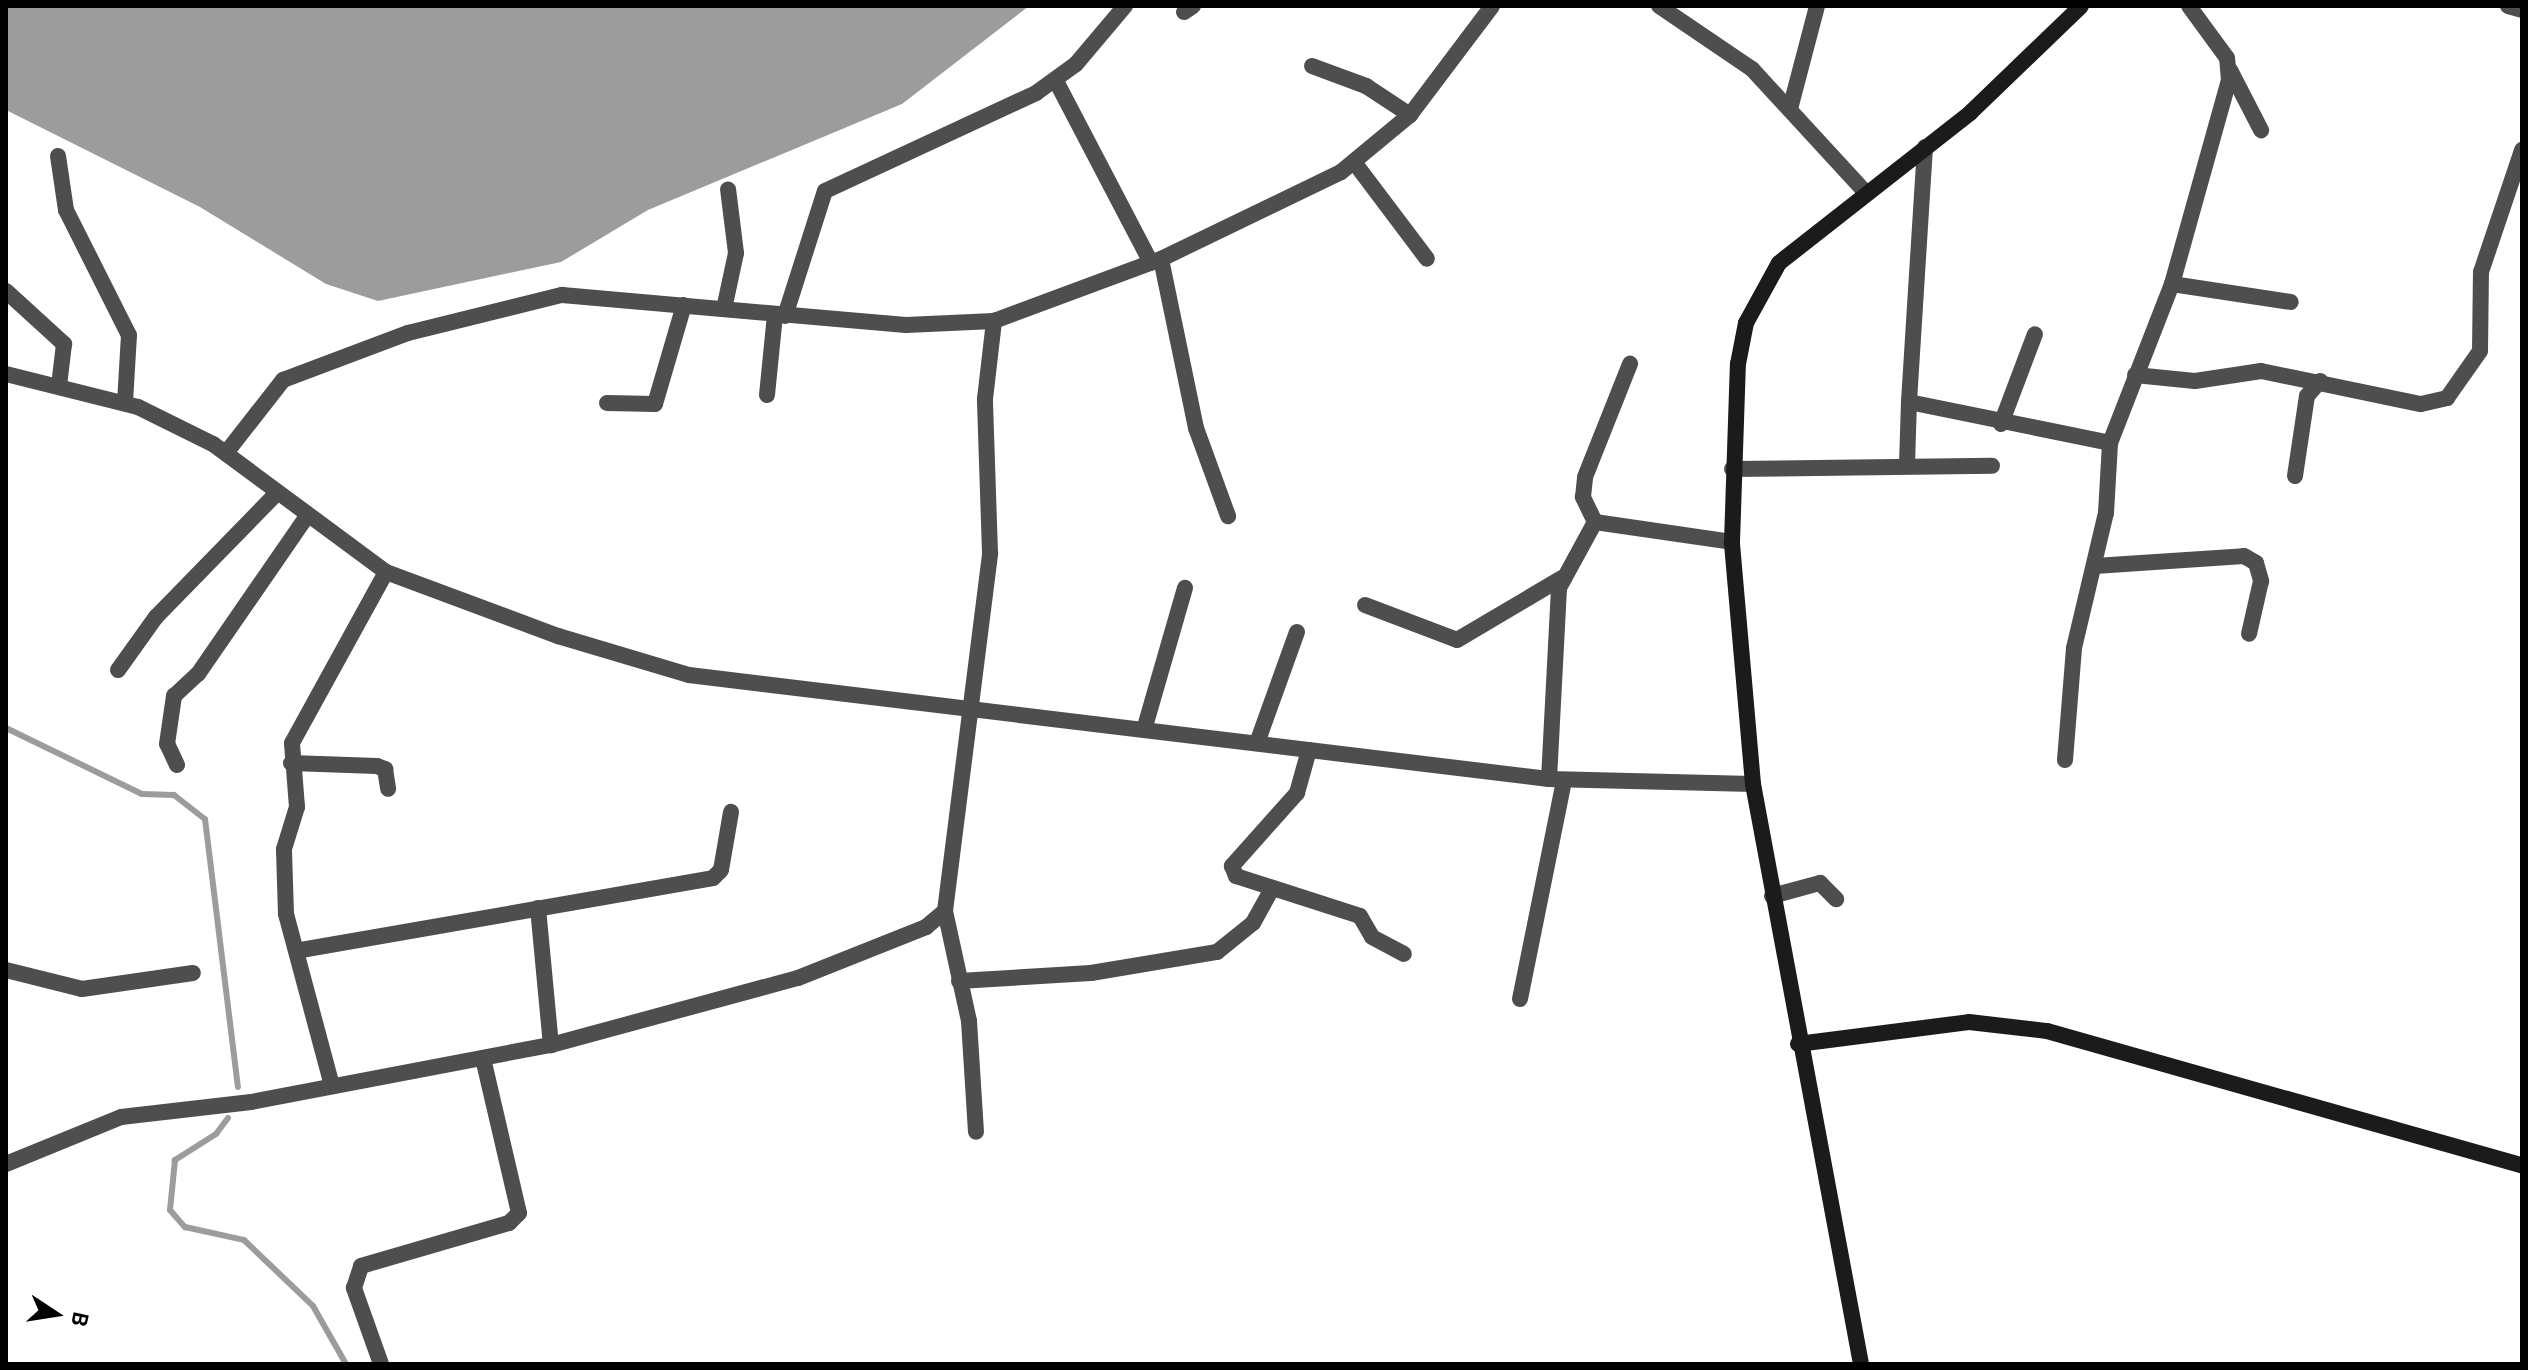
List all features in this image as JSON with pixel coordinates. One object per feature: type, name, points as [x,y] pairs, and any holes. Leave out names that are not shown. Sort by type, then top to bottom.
[{"type":"street","points":[[767,395],[780,315],[825,191],[1056,81],[1125,6]]},
{"type":"street","points":[[226,453],[283,380],[408,333],[562,295],[906,325],[994,321],[1156,261],[1354,162],[1410,115],[1492,6]]},
{"type":"street","points":[[1659,6],[1752,69],[1864,191]]},
{"type":"street","points":[[1790,109],[1817,6]]},
{"type":"street","points":[[1861,1364],[1798,1044],[1753,784],[1732,542],[1732,469],[1738,364],[1764,282],[1864,191],[1925,147],[2081,6]]},
{"type":"street","points":[[2508,6],[2522,10]]},
{"type":"street","points":[[2197,8],[2261,130]]},
{"type":"street","points":[[1312,66],[1366,86],[1410,115]]},
{"type":"street","points":[[2065,760],[2074,648],[2095,566],[2110,443],[2172,284],[2230,70]]},
{"type":"street","points":[[1056,81],[1156,261],[1196,428],[1228,516]]},
{"type":"street","points":[[1907,465],[1925,147]]},
{"type":"street","points":[[2135,375],[2195,381],[2261,371],[2431,405],[2458,388],[2480,351],[2481,272],[2522,150]]},
{"type":"street","points":[[58,156],[66,210],[129,335],[125,403]]},
{"type":"street","points":[[1354,162],[1427,259]]},
{"type":"street","points":[[724,309],[736,253],[728,189]]},
{"type":"street","points":[[2172,284],[2291,302]]},
{"type":"street","points":[[6,291],[64,344],[59,386]]},
{"type":"street","points":[[607,403],[655,404],[684,305]]},
{"type":"street","points":[[976,1132],[959,981],[945,911],[967,710],[990,553],[985,399],[994,321]]},
{"type":"street","points":[[2001,424],[2035,334]]},
{"type":"street","points":[[1595,522],[1583,497],[1585,477],[1630,364]]},
{"type":"street","points":[[6,374],[125,403],[226,453],[386,572],[558,636],[689,675],[1557,779],[1753,784]]},
{"type":"street","points":[[2295,476],[2307,396],[2320,381]]},
{"type":"street","points":[[1909,402],[2001,424],[2110,443]]},
{"type":"street","points":[[1732,469],[1992,466]]},
{"type":"street","points":[[118,670],[156,617],[277,493]]},
{"type":"street","points":[[177,765],[167,744],[174,696],[198,674],[307,516]]},
{"type":"street","points":[[1595,522],[1732,542]]},
{"type":"street","points":[[1365,605],[1457,640],[1562,578],[1595,522]]},
{"type":"street","points":[[2095,566],[2244,556],[2256,563],[2261,581],[2249,634]]},
{"type":"street","points":[[331,1082],[301,950],[286,914],[284,849],[297,807],[291,763],[297,727],[386,572]]},
{"type":"street","points":[[1520,999],[1557,779],[1562,578]]},
{"type":"street","points":[[1144,730],[1185,588]]},
{"type":"street","points":[[1257,743],[1297,632]]},
{"type":"street","points":[[1309,750],[1281,818],[1232,866],[1236,876],[1271,891],[1360,916],[1372,937],[1404,954]]},
{"type":"street","points":[[291,763],[377,766],[385,769],[388,789]]},
{"type":"street","points":[[301,950],[713,878],[721,870],[731,812]]},
{"type":"street","points":[[1772,896],[1820,883],[1836,899]]},
{"type":"street","points":[[959,981],[1091,973],[1217,952],[1253,923],[1271,891]]},
{"type":"street","points":[[538,908],[551,1045]]},
{"type":"street","points":[[6,1164],[121,1117],[251,1102],[331,1082],[551,1045],[798,978],[892,943],[945,911]]},
{"type":"street","points":[[6,970],[82,989],[193,973]]},
{"type":"street","points":[[1798,1044],[1969,1022],[2047,1031],[2522,1165]]},
{"type":"street","points":[[381,1364],[354,1288],[361,1266],[509,1223],[519,1213],[483,1058]]},
{"type":"shaded area","points":[[6,6],[1029,6],[902,104],[648,210],[561,262],[378,301],[326,284],[200,207],[6,110]]},
{"type":"waterway","points":[[6,728],[142,794],[174,795],[205,819],[238,1087]]},
{"type":"waterway","points":[[228,1118],[216,1134],[175,1160],[170,1210],[185,1227],[244,1240],[313,1306],[346,1364]]}]
